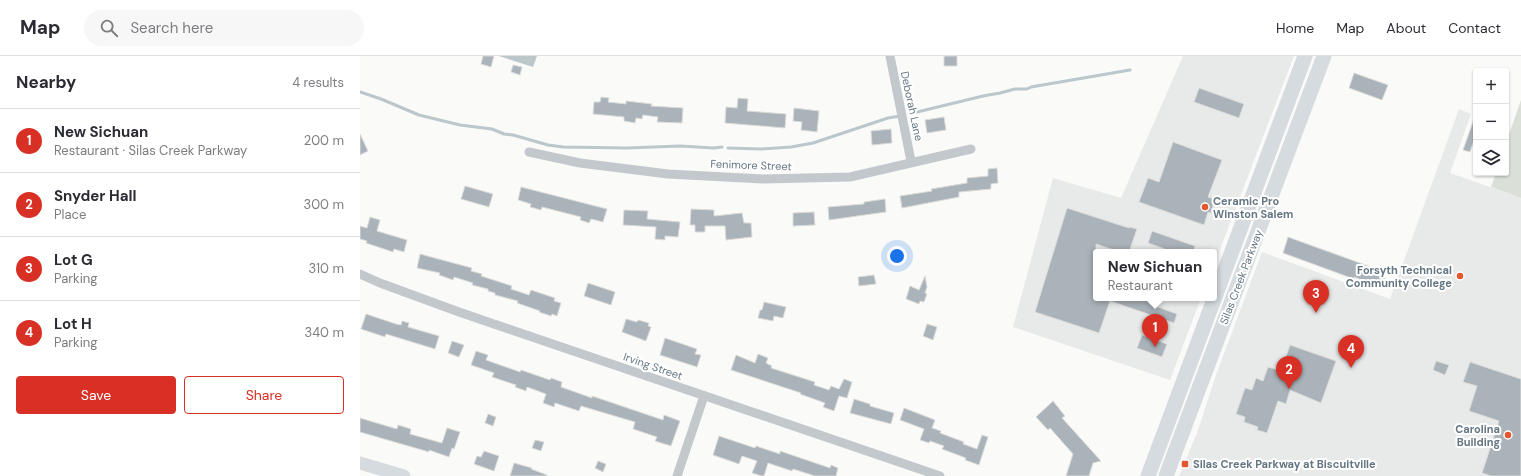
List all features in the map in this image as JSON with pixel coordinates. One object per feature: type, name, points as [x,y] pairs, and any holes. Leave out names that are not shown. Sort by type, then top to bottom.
[{"type":"main road","name":"Silas Creek Parkway","points":[[1217,292],[1305,56]]},
{"type":"main road","name":"Silas Creek Parkway","points":[[1166,476],[1324,56]]},
{"type":"main road","points":[[1248,260],[1241,256],[1240,252],[1278,151],[1276,134]]},
{"type":"main road","name":"Silas Creek Parkway","points":[[1148,476],[1213,301]]},
{"type":"main road","points":[[360,462],[404,476]]},
{"type":"street","name":"Deborah Lane","points":[[890,56],[912,162]]},
{"type":"street","name":"Fenimore Street","points":[[529,152],[580,163],[662,173],[763,179],[850,176],[971,149]]},
{"type":"street","name":"Irving Street","points":[[360,274],[380,283],[459,312],[940,476]]},
{"type":"street","points":[[677,476],[704,396]]},
{"type":"shaded area","points":[[499,56],[537,56],[533,67]]},
{"type":"shaded area","points":[[1183,56],[1294,56],[1217,257],[1217,249],[1093,249],[1093,301],[1200,301],[1170,380],[1013,327],[1053,178],[1121,198]]},
{"type":"shaded area","points":[[1521,100],[1521,198],[1491,187],[1495,176],[1509,176],[1509,134]]},
{"type":"shaded area","name":"Forsyth Technical Community College","points":[[1459,109],[1471,114],[1450,173],[1521,198],[1521,476],[1179,476],[1197,433],[1216,375],[1262,252],[1390,299]]},
{"type":"building","points":[[483,56],[494,56],[491,67],[481,64]]},
{"type":"building","points":[[944,56],[957,56],[957,66],[944,66]]},
{"type":"building","points":[[513,65],[522,67],[520,75],[511,72]]},
{"type":"building","points":[[1354,73],[1388,85],[1382,100],[1349,88]]},
{"type":"building","points":[[1199,88],[1244,104],[1239,118],[1194,102]]},
{"type":"building","points":[[601,97],[609,98],[608,102],[626,104],[626,101],[652,104],[651,106],[683,108],[682,123],[657,122],[658,117],[643,115],[642,119],[636,118],[635,123],[624,121],[624,117],[593,114],[594,102],[600,102]]},
{"type":"building","points":[[738,98],[748,99],[747,111],[786,114],[785,128],[725,123],[726,107],[737,108]]},
{"type":"building","points":[[794,108],[819,111],[817,132],[801,130],[802,122],[793,121]]},
{"type":"building","points":[[944,117],[946,130],[927,133],[925,120]]},
{"type":"building","points":[[1473,122],[1473,143],[1470,152],[1463,150]]},
{"type":"building","points":[[891,129],[892,143],[872,145],[871,131]]},
{"type":"building","points":[[360,134],[368,151],[360,155]]},
{"type":"building","points":[[1173,142],[1222,160],[1208,197],[1215,199],[1211,213],[1208,212],[1204,225],[1139,202],[1148,178],[1159,182]]},
{"type":"building","points":[[997,168],[998,183],[991,184],[991,189],[959,192],[959,197],[902,208],[900,196],[967,183],[967,178],[988,176],[988,169]]},
{"type":"building","points":[[465,186],[493,194],[489,207],[461,199]]},
{"type":"building","points":[[521,187],[607,209],[603,222],[591,219],[589,223],[580,220],[581,217],[542,207],[541,210],[530,207],[531,204],[518,200]]},
{"type":"building","points":[[885,199],[886,212],[829,220],[828,207],[864,204],[864,202]]},
{"type":"building","points":[[1067,208],[1129,228],[1137,229],[1130,249],[1111,249],[1096,244],[1096,249],[1093,249],[1093,301],[1110,301],[1099,333],[1035,312]]},
{"type":"building","points":[[691,209],[714,210],[714,216],[742,213],[744,223],[751,223],[752,237],[726,240],[725,226],[705,226],[705,232],[695,232],[695,225],[690,225]]},
{"type":"building","points":[[624,210],[648,211],[647,219],[680,222],[678,237],[665,236],[665,240],[655,239],[656,227],[623,225]]},
{"type":"building","points":[[814,212],[815,225],[793,226],[793,213]]},
{"type":"building","points":[[370,217],[380,220],[377,231],[407,240],[404,252],[394,249],[393,252],[366,243],[367,241],[360,239],[360,226],[367,228]]},
{"type":"building","points":[[1152,231],[1195,246],[1194,249],[1165,249],[1148,243]]},
{"type":"building","points":[[1288,237],[1371,267],[1369,273],[1385,278],[1382,288],[1283,253]]},
{"type":"building","points":[[420,254],[472,268],[471,271],[482,274],[481,276],[512,286],[511,289],[529,295],[531,290],[555,298],[554,301],[561,303],[557,316],[552,314],[551,316],[539,312],[540,311],[517,303],[518,301],[495,295],[495,293],[488,291],[488,289],[472,285],[473,283],[454,277],[453,280],[439,275],[440,273],[417,268]]},
{"type":"building","points":[[874,275],[876,284],[859,286],[858,277]]},
{"type":"building","points":[[925,276],[927,287],[925,293],[927,294],[924,302],[920,301],[919,304],[906,299],[910,286],[919,290]]},
{"type":"building","points":[[588,283],[615,292],[611,305],[584,296]]},
{"type":"building","points":[[1110,301],[1151,301],[1150,304],[1177,314],[1174,323]]},
{"type":"building","points":[[764,302],[786,307],[783,318],[774,316],[773,321],[758,318]]},
{"type":"building","points":[[366,314],[396,324],[401,325],[402,321],[409,323],[408,327],[439,336],[435,349],[386,334],[385,337],[361,329]]},
{"type":"building","points":[[626,319],[649,323],[648,326],[651,327],[646,341],[622,332]]},
{"type":"building","points":[[927,324],[937,327],[933,340],[923,336]]},
{"type":"building","points":[[1142,335],[1167,344],[1162,357],[1137,348]]},
{"type":"building","points":[[665,338],[697,349],[695,354],[701,355],[697,367],[660,355]]},
{"type":"building","points":[[452,341],[464,345],[459,357],[448,353]]},
{"type":"building","points":[[1290,345],[1336,361],[1321,403],[1290,390],[1286,404],[1278,401],[1267,433],[1257,430],[1258,427],[1244,422],[1245,417],[1236,414],[1245,388],[1252,390],[1256,378],[1263,381],[1268,367],[1281,371]]},
{"type":"building","points":[[476,351],[488,355],[486,360],[520,372],[521,370],[550,380],[551,378],[562,382],[561,387],[592,398],[592,396],[663,420],[664,415],[680,421],[671,446],[655,441],[657,437],[633,429],[635,422],[581,406],[579,411],[555,403],[554,407],[543,403],[546,394],[527,387],[526,391],[515,387],[516,385],[492,377],[494,373],[471,365]]},
{"type":"building","points":[[758,354],[768,358],[766,363],[772,366],[771,368],[815,382],[814,385],[829,390],[831,386],[839,389],[844,379],[852,382],[847,398],[839,396],[834,411],[823,407],[825,403],[800,394],[801,393],[731,370],[736,355],[755,363]]},
{"type":"building","points":[[1436,361],[1449,365],[1445,375],[1433,370]]},
{"type":"building","name":"Carolina Building","points":[[1470,362],[1521,379],[1521,476],[1491,476],[1482,473],[1499,421],[1469,411],[1477,386],[1463,382]]},
{"type":"building","points":[[854,399],[870,404],[870,406],[894,413],[891,424],[850,413]]},
{"type":"building","points":[[1053,401],[1065,416],[1062,418],[1101,461],[1093,463],[1089,476],[1066,476],[1073,454],[1050,428],[1048,430],[1036,417]]},
{"type":"building","points":[[904,408],[935,420],[932,428],[941,431],[940,433],[964,442],[963,444],[977,449],[982,435],[988,437],[979,465],[965,460],[966,458],[942,449],[944,446],[930,441],[929,443],[920,440],[924,429],[900,420]]},
{"type":"building","points":[[488,414],[496,417],[493,426],[485,423]]},
{"type":"building","points":[[360,418],[397,429],[398,425],[411,429],[410,434],[442,443],[447,428],[460,432],[454,449],[452,448],[449,457],[429,450],[429,452],[360,432]]},
{"type":"building","points":[[719,436],[755,448],[756,446],[780,454],[780,451],[830,468],[831,465],[838,468],[836,476],[815,476],[793,469],[792,471],[768,463],[764,476],[752,473],[757,461],[742,456],[739,464],[713,455]]},
{"type":"building","points":[[535,440],[544,442],[541,451],[532,448]]},
{"type":"building","points":[[484,451],[499,456],[494,471],[474,464],[477,456],[481,457]]},
{"type":"building","points":[[598,461],[606,464],[603,472],[595,468]]},
{"type":"building","points":[[514,463],[532,468],[531,469],[547,476],[510,476]]},
{"type":"waterway","points":[[909,114],[1015,89],[1027,89],[1031,87],[1130,70]]},
{"type":"waterway","points":[[360,92],[419,115],[460,125],[492,129],[504,134],[513,135],[548,145],[563,147],[627,148],[680,146],[722,147]]},
{"type":"waterway","points":[[728,148],[761,149],[791,147],[813,143],[888,118],[900,116]]},
{"type":"place","name":"Ceramic Pro Winston Salem","points":[[1205,207]]},
{"type":"place","name":"Forsyth Technical Community College","points":[[1460,276]]},
{"type":"place","name":"Lot G","points":[[1316,313]]},
{"type":"place","name":"New Sichuan","points":[[1155,347]]},
{"type":"place","name":"Lot H","points":[[1351,368]]},
{"type":"place","name":"Snyder Hall","points":[[1289,389]]},
{"type":"place","name":"Carolina Building","points":[[1508,435]]},
{"type":"place","name":"Silas Creek Parkway at Biscuitville","points":[[1185,464]]}]
